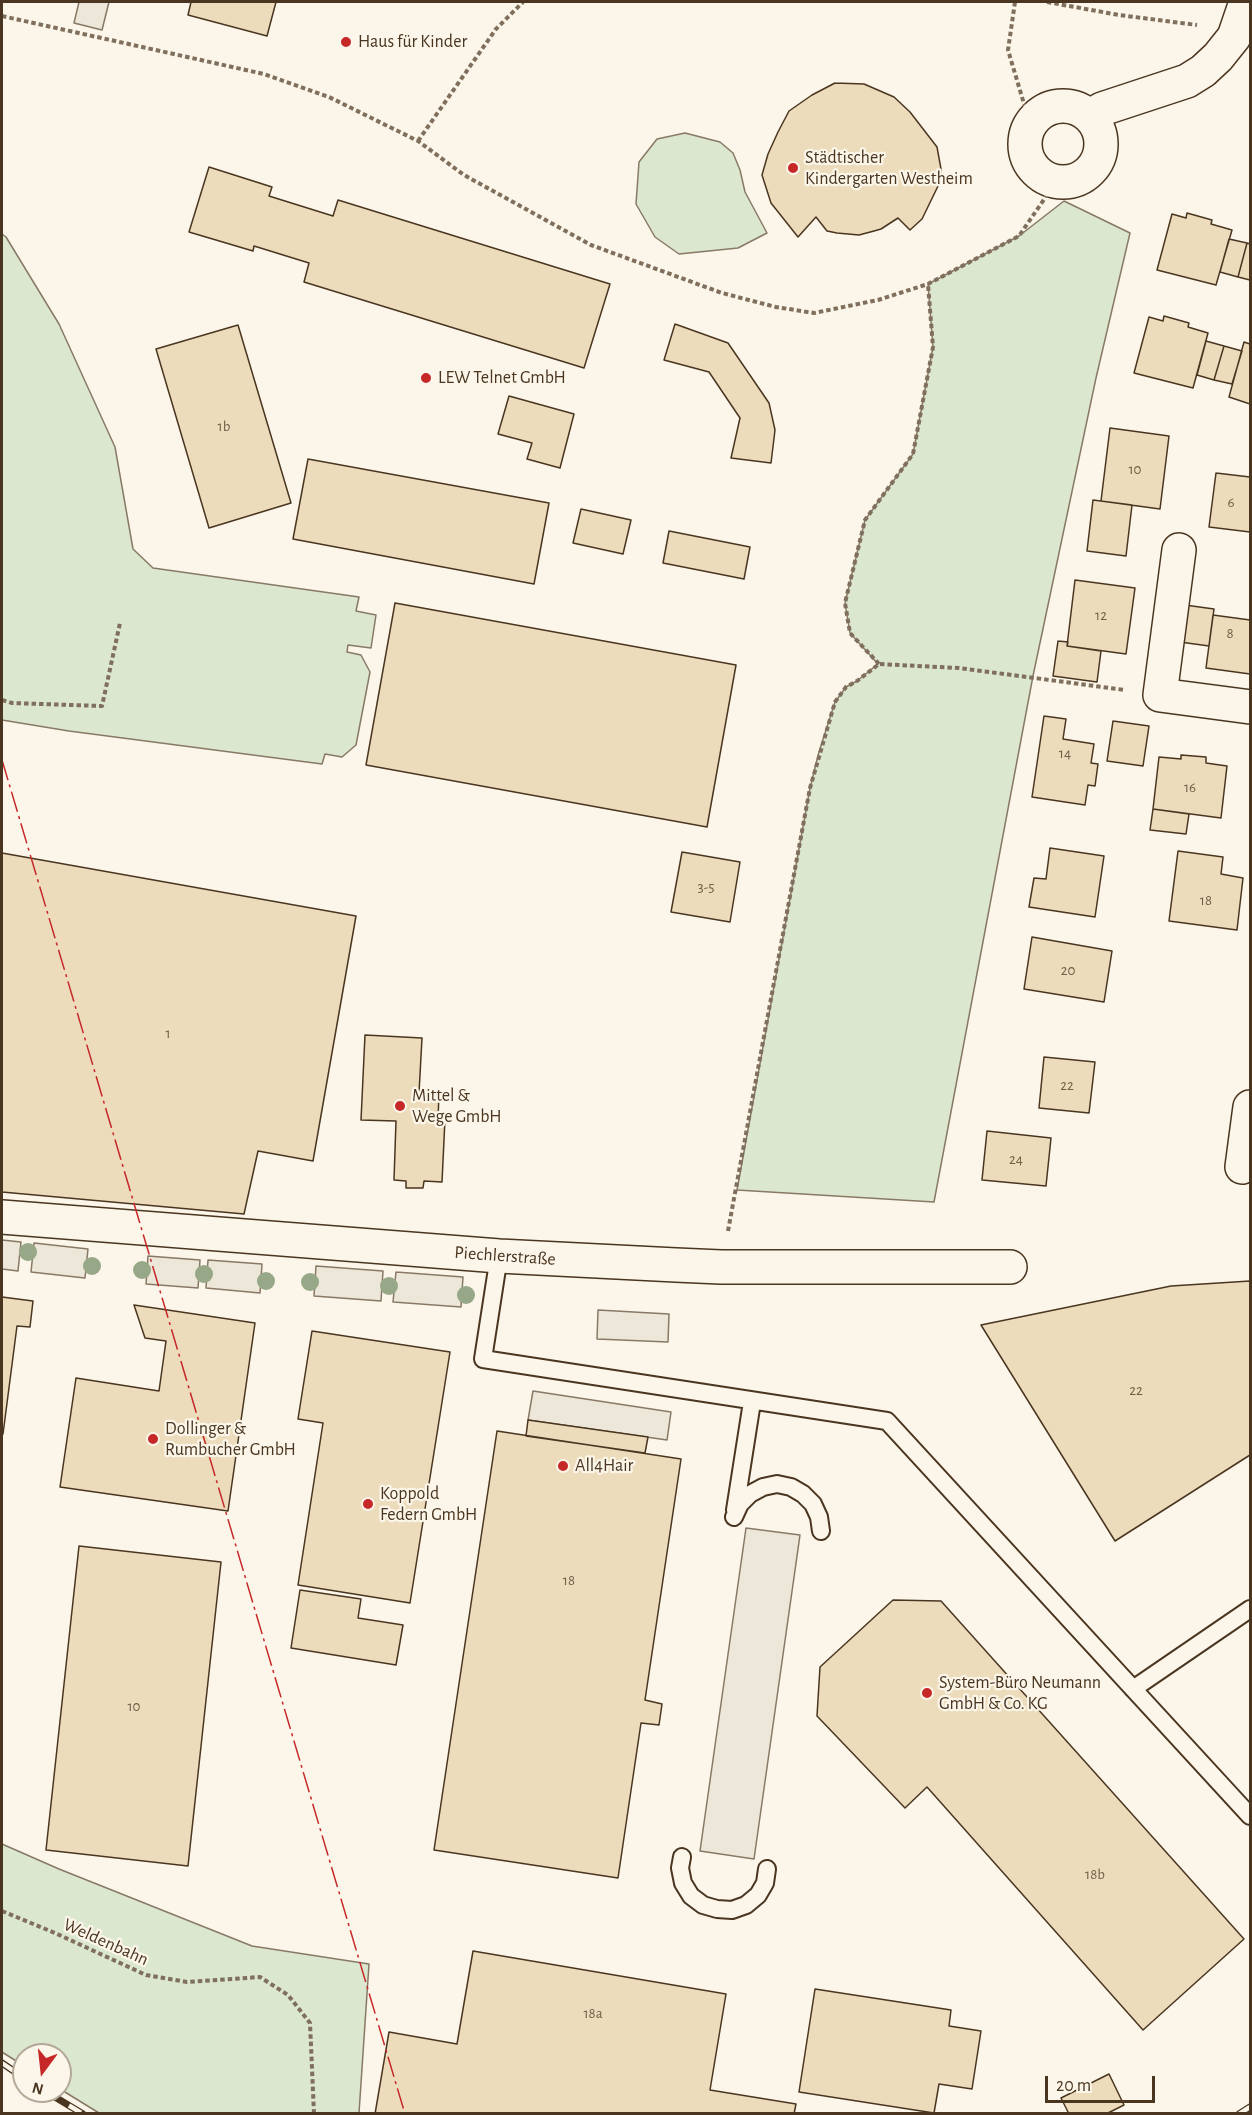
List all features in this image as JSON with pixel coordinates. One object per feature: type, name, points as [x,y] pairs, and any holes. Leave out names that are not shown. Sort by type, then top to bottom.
[{"type":"street","points":[[1090,116],[1102,109],[1187,81],[1203,71],[1218,57],[1241,16]]},
{"type":"street","points":[[1065,105],[1078,108],[1090,116],[1099,128],[1102,143],[1100,157],[1092,170],[1080,179],[1066,183],[1052,181],[1039,174],[1030,164],[1025,151],[1025,137],[1030,124],[1039,114],[1051,107],[1065,105]]},
{"type":"street","points":[[1179,550],[1160,695],[1251,707]]},
{"type":"street","points":[[1242,1167],[1251,1107]]},
{"type":"street","name":"Piechlerstraße","points":[[2,1216],[499,1256],[721,1267],[1010,1268]]},
{"type":"lane","points":[[499,1256],[483,1359],[887,1421],[1251,1816]]},
{"type":"lane","points":[[752,1402],[734,1517],[740,1504],[750,1494],[763,1487],[777,1485],[797,1490],[813,1504],[819,1517],[821,1531]]},
{"type":"lane","points":[[1133,1689],[1251,1609]]},
{"type":"lane","points":[[682,1857],[680,1868],[683,1883],[691,1896],[703,1905],[717,1909],[732,1910],[746,1905],[758,1895],[765,1883],[767,1869]]},
{"type":"path","points":[[418,141],[496,29],[523,2]]},
{"type":"path","points":[[1015,2],[1008,50],[1030,124]]},
{"type":"path","points":[[1047,2],[1119,15],[1241,16]]},
{"type":"path","points":[[2,16],[264,74],[330,97],[418,141],[464,175],[591,245],[722,293],[776,308],[814,312],[878,300],[928,284],[1019,236],[1045,198],[1052,181]]},
{"type":"path","points":[[879,664],[850,633],[845,603],[865,520],[913,454],[933,347],[928,284]]},
{"type":"path","points":[[2,700],[12,703],[102,706],[120,623]]},
{"type":"path","points":[[721,1267],[810,788],[835,702],[846,687],[879,664],[959,668],[1160,695]]},
{"type":"path","name":"Weldenbahn","points":[[2,1911],[146,1976],[187,1982],[260,1977],[288,1995],[310,2023],[314,2114]]},
{"type":"green space","points":[[685,133],[720,142],[733,153],[745,192],[767,233],[738,248],[679,254],[655,237],[636,204],[639,162],[657,139]]},
{"type":"green space","points":[[1064,201],[1130,233],[1096,378],[1033,676],[934,1202],[737,1190],[810,788],[819,752],[835,702],[846,687],[878,664],[850,633],[845,603],[865,520],[913,454],[933,347],[928,284],[1019,236]]},
{"type":"green space","points":[[2,234],[59,324],[115,447],[133,549],[153,568],[359,597],[356,611],[376,615],[371,648],[348,645],[347,652],[361,655],[370,672],[356,745],[342,757],[325,754],[322,764],[2,720]]},
{"type":"green space","points":[[2,1844],[252,1946],[369,1964],[359,2113],[99,2113],[72,2096],[72,2043],[12,2043],[12,2058],[2,2052]]},
{"type":"shaded area","points":[[79,2],[109,2],[102,30],[74,23]]},
{"type":"shaded area","points":[[2,1240],[21,1242],[18,1271],[2,1269]]},
{"type":"shaded area","points":[[34,1243],[88,1249],[85,1278],[31,1272]]},
{"type":"shaded area","points":[[148,1256],[200,1260],[198,1288],[146,1284]]},
{"type":"shaded area","points":[[208,1260],[262,1264],[260,1293],[206,1288]]},
{"type":"shaded area","points":[[316,1266],[383,1271],[381,1301],[314,1296]]},
{"type":"shaded area","points":[[396,1272],[463,1277],[461,1307],[393,1302]]},
{"type":"shaded area","points":[[598,1310],[669,1314],[668,1342],[597,1339]]},
{"type":"shaded area","points":[[533,1391],[671,1412],[667,1440],[528,1420]]},
{"type":"shaded area","points":[[746,1528],[800,1535],[754,1859],[700,1851]]},
{"type":"building","points":[[191,2],[276,2],[267,36],[188,15]]},
{"type":"building","points":[[835,83],[864,84],[894,97],[910,112],[937,147],[941,169],[940,182],[922,219],[910,230],[898,218],[881,229],[859,235],[837,233],[827,231],[816,217],[798,237],[771,203],[762,175],[768,154],[789,111]]},
{"type":"building","points":[[209,167],[272,187],[269,196],[333,216],[338,200],[610,284],[584,368],[304,282],[309,263],[254,246],[253,251],[189,232]]},
{"type":"building","points":[[1187,213],[1212,220],[1211,224],[1232,230],[1216,285],[1157,270],[1172,214],[1186,218]]},
{"type":"building","points":[[1229,239],[1247,243],[1238,277],[1220,272]]},
{"type":"building","points":[[1247,243],[1250,244],[1250,280],[1238,277]]},
{"type":"building","points":[[1164,316],[1189,323],[1188,327],[1208,333],[1193,388],[1134,373],[1149,317],[1163,321]]},
{"type":"building","points":[[675,324],[728,343],[769,403],[775,430],[771,463],[731,458],[740,418],[709,372],[664,360]]},
{"type":"building","points":[[238,325],[291,503],[209,528],[156,349]]},
{"type":"building","points":[[1206,341],[1224,346],[1214,380],[1197,375]]},
{"type":"building","points":[[1244,342],[1250,344],[1250,404],[1229,397]]},
{"type":"building","points":[[1224,346],[1242,351],[1232,384],[1214,380]]},
{"type":"building","points":[[509,396],[574,414],[560,468],[527,459],[532,443],[498,434]]},
{"type":"building","points":[[1110,428],[1169,436],[1160,509],[1101,501]]},
{"type":"building","points":[[308,459],[549,503],[534,584],[293,539]]},
{"type":"building","points":[[1216,473],[1250,477],[1250,532],[1209,527]]},
{"type":"building","points":[[1093,500],[1132,505],[1126,556],[1087,551]]},
{"type":"building","points":[[581,509],[631,520],[623,554],[573,543]]},
{"type":"building","points":[[669,531],[750,547],[744,579],[663,563]]},
{"type":"building","points":[[1075,580],[1135,588],[1126,654],[1067,646]]},
{"type":"building","points":[[395,603],[736,665],[707,827],[366,765]]},
{"type":"building","points":[[1185,605],[1214,609],[1209,646],[1180,642]]},
{"type":"building","points":[[1213,615],[1250,620],[1250,674],[1206,668]]},
{"type":"building","points":[[1058,641],[1068,642],[1067,646],[1101,651],[1097,682],[1053,676]]},
{"type":"building","points":[[1044,716],[1066,719],[1063,739],[1094,744],[1091,763],[1098,764],[1095,786],[1088,785],[1085,805],[1032,797]]},
{"type":"building","points":[[1113,721],[1149,726],[1143,766],[1107,761]]},
{"type":"building","points":[[1181,755],[1206,757],[1206,763],[1227,766],[1221,818],[1153,809],[1159,757],[1181,759]]},
{"type":"building","points":[[1153,809],[1189,814],[1186,834],[1150,830]]},
{"type":"building","points":[[1050,848],[1104,856],[1095,917],[1029,907],[1034,878],[1046,879]]},
{"type":"building","points":[[1178,851],[1223,857],[1221,874],[1243,878],[1237,930],[1169,921]]},
{"type":"building","points":[[682,852],[740,862],[730,922],[671,912]]},
{"type":"building","points":[[2,853],[356,916],[313,1161],[258,1151],[244,1214],[2,1192]]},
{"type":"building","points":[[1032,937],[1112,951],[1104,1002],[1024,989]]},
{"type":"building","name":"Mittel & Wege GmbH","points":[[365,1035],[422,1038],[419,1093],[439,1094],[438,1119],[445,1119],[442,1182],[424,1181],[423,1188],[406,1188],[406,1181],[394,1180],[396,1121],[361,1120]]},
{"type":"building","points":[[1044,1057],[1095,1062],[1089,1113],[1039,1108]]},
{"type":"building","points":[[987,1131],[1051,1138],[1046,1186],[982,1180]]},
{"type":"building","points":[[1250,1281],[1250,1455],[1115,1541],[981,1325],[1171,1286]]},
{"type":"building","points":[[2,1297],[33,1301],[30,1327],[17,1326],[3,1434],[2,1433]]},
{"type":"building","name":"Dollinger & Rumbucher GmbH","points":[[134,1305],[255,1323],[228,1511],[60,1487],[76,1378],[159,1391],[166,1341],[145,1338]]},
{"type":"building","name":"Koppold Federn GmbH","points":[[312,1331],[450,1352],[410,1603],[298,1585],[323,1423],[298,1419]]},
{"type":"building","points":[[528,1420],[648,1437],[645,1453],[526,1436]]},
{"type":"building","points":[[497,1431],[681,1459],[645,1700],[662,1704],[659,1725],[641,1723],[618,1878],[434,1850]]},
{"type":"building","points":[[79,1546],[221,1562],[188,1866],[46,1850]]},
{"type":"building","points":[[300,1590],[361,1599],[358,1618],[403,1625],[396,1665],[291,1648]]},
{"type":"building","points":[[893,1600],[941,1601],[1244,1939],[1143,2030],[927,1787],[905,1808],[817,1716],[820,1667]]},
{"type":"building","points":[[473,1951],[726,1994],[710,2090],[796,2104],[794,2114],[375,2114],[389,2032],[457,2044]]},
{"type":"building","points":[[815,1989],[951,2010],[949,2026],[981,2031],[972,2089],[939,2084],[934,2113],[799,2092]]},
{"type":"building","points":[[1109,2074],[1124,2105],[1106,2114],[1069,2114],[1061,2098]]},
{"type":"railway","points":[[2,2063],[12,2070]]},
{"type":"railway","points":[[65,2103],[83,2114]]},
{"type":"railway","points":[[1239,2114],[1250,2107]]},
{"type":"power","points":[[2,760],[405,2114]]},
{"type":"place","name":"Haus für Kinder","points":[[346,42]]},
{"type":"place","name":"Städtischer Kindergarten Westheim","points":[[793,168]]},
{"type":"place","name":"LEW Telnet GmbH","points":[[426,378]]},
{"type":"place","name":"Mittel & Wege GmbH","points":[[400,1106]]},
{"type":"place","name":"Dollinger & Rumbucher GmbH","points":[[153,1439]]},
{"type":"place","name":"All4Hair","points":[[563,1466]]},
{"type":"place","name":"Koppold Federn GmbH","points":[[368,1504]]},
{"type":"place","name":"System-Büro Neumann GmbH & Co. KG","points":[[927,1693]]}]
